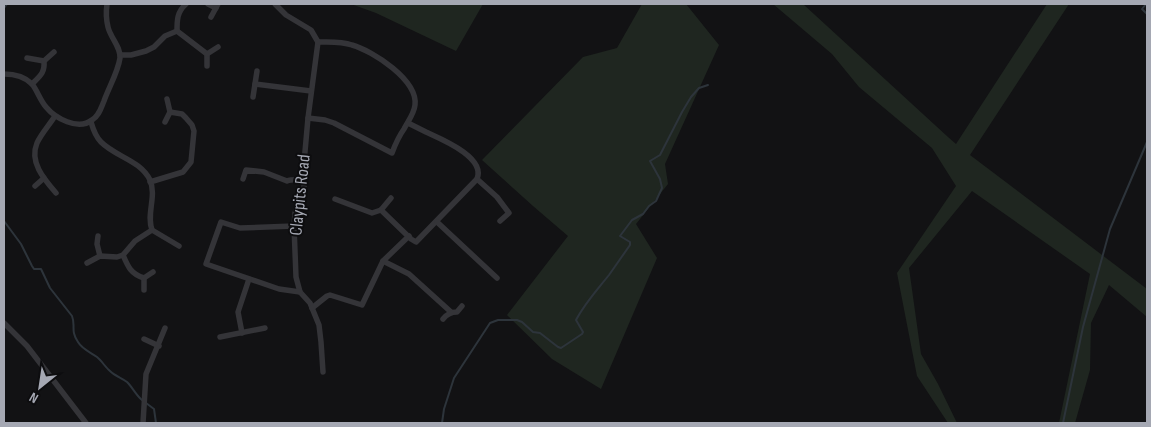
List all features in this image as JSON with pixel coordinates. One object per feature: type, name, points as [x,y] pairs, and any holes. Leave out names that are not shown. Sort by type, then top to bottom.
[{"type":"street","points":[[4,74],[14,74],[32,84],[47,109],[56,116],[82,125],[91,122],[99,112],[120,55],[108,26],[107,4]]},
{"type":"street","points":[[177,31],[177,17],[180,9],[186,4]]},
{"type":"street","points":[[208,4],[217,6],[211,17]]},
{"type":"street","points":[[275,4],[286,15],[311,30],[318,42],[354,45],[380,58],[409,85],[415,96],[414,110],[392,153],[334,122],[308,118]]},
{"type":"street","points":[[120,55],[131,55],[146,51],[154,47],[165,36],[177,31]]},
{"type":"street","points":[[177,31],[207,54]]},
{"type":"street","name":"Claypits Road","points":[[318,42],[308,118],[303,174],[304,186],[295,213],[294,226],[296,277],[300,292],[310,303],[319,325],[323,372]]},
{"type":"street","points":[[207,54],[218,47]]},
{"type":"street","points":[[32,84],[41,76],[44,69],[44,61],[54,52]]},
{"type":"street","points":[[207,54],[207,66]]},
{"type":"street","points":[[26,58],[44,61]]},
{"type":"street","points":[[253,97],[257,71]]},
{"type":"street","points":[[255,84],[312,91]]},
{"type":"street","points":[[165,122],[170,112],[167,100]]},
{"type":"street","points":[[150,182],[183,172],[191,162],[194,131],[192,125],[182,114],[170,112]]},
{"type":"street","points":[[56,116],[37,143],[34,158],[44,178],[56,192]]},
{"type":"street","points":[[91,122],[100,142],[142,169],[150,182],[152,198],[149,223],[152,230],[180,246]]},
{"type":"street","points":[[381,210],[416,242],[478,179],[479,171],[464,153],[449,142],[408,123]]},
{"type":"street","points":[[243,178],[246,170],[264,172],[287,181],[304,180]]},
{"type":"street","points":[[35,186],[44,178]]},
{"type":"street","points":[[478,179],[497,197],[509,213],[500,221]]},
{"type":"street","points":[[335,199],[372,213],[381,210],[391,198]]},
{"type":"street","points":[[294,226],[240,228],[221,222],[206,264],[280,289],[300,292]]},
{"type":"street","points":[[437,222],[497,278]]},
{"type":"street","points":[[87,263],[100,256],[117,257],[123,255],[135,241],[152,230]]},
{"type":"street","points":[[98,236],[97,244],[100,256]]},
{"type":"street","points":[[312,308],[330,295],[362,305],[383,261],[409,236]]},
{"type":"street","points":[[123,255],[129,268],[136,276],[144,278],[153,272]]},
{"type":"street","points":[[383,261],[409,274],[452,312]]},
{"type":"street","points":[[144,278],[144,290]]},
{"type":"street","points":[[242,333],[238,312],[249,279]]},
{"type":"street","points":[[443,319],[452,312],[457,312],[462,306]]},
{"type":"street","points":[[4,323],[27,346],[86,423]]},
{"type":"street","points":[[143,423],[146,374],[165,328]]},
{"type":"street","points":[[220,337],[265,328]]},
{"type":"street","points":[[144,339],[159,346]]},
{"type":"shaded area","points":[[351,4],[483,4],[456,51],[376,13]]},
{"type":"shaded area","points":[[642,4],[686,4],[719,45],[665,164],[668,184],[636,224],[657,258],[601,389],[552,359],[507,315],[568,236],[482,160],[583,57],[617,48]]},
{"type":"shaded area","points":[[773,4],[803,4],[956,144],[1047,4],[1069,4],[970,155],[1147,289],[1147,317],[1109,285],[1091,323],[1090,370],[1075,423],[1059,423],[1090,274],[972,191],[909,268],[921,354],[957,423],[948,423],[917,376],[897,273],[956,186],[932,148],[859,87],[832,54]]},
{"type":"waterway","points":[[4,8],[7,4]]},
{"type":"waterway","points":[[1146,4],[1142,9],[1147,14]]},
{"type":"waterway","points":[[442,423],[444,409],[454,378],[490,323],[498,320],[517,320],[533,332],[540,333],[561,348],[582,334],[583,332],[576,320],[587,302],[630,245],[630,242],[620,236],[632,220],[643,214],[656,201],[662,188],[660,179],[650,161],[660,155],[691,97],[699,88],[708,85]]},
{"type":"waterway","points":[[1063,423],[1083,327],[1110,229],[1147,142]]},
{"type":"waterway","points":[[4,221],[21,244],[34,269],[41,269],[50,288],[72,316],[74,334],[80,344],[84,349],[97,357],[112,373],[127,382],[142,400]]},
{"type":"waterway","points":[[146,403],[154,409],[156,423]]}]
